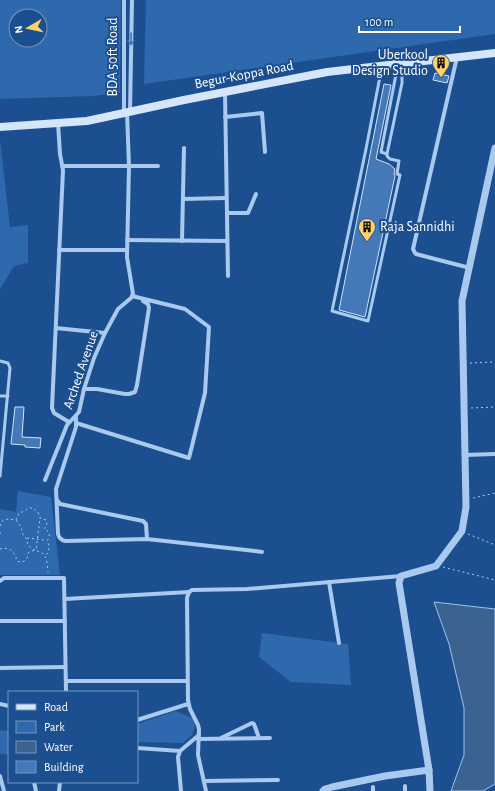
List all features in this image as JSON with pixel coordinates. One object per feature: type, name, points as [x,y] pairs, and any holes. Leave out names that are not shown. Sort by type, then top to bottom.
[{"type":"main road","name":"Begur-Koppa Road","points":[[0,127],[87,121],[327,72],[495,53]]},
{"type":"street","name":"BDA 50ft Road","points":[[124,0],[127,112]]},
{"type":"street","name":"BDA 50ft Road","points":[[127,112],[132,0]]},
{"type":"street","points":[[457,57],[413,249],[414,253],[416,254],[470,268]]},
{"type":"street","points":[[225,92],[228,276]]},
{"type":"street","points":[[127,112],[129,166],[126,250],[133,294],[132,296]]},
{"type":"street","points":[[225,117],[262,113],[265,152]]},
{"type":"street","points":[[58,123],[62,166],[52,408],[54,413],[69,422]]},
{"type":"street","points":[[182,241],[184,148]]},
{"type":"street","points":[[65,599],[189,592],[192,590],[247,589],[401,576],[436,566],[462,531],[466,507],[462,301],[493,169],[495,148]]},
{"type":"street","points":[[62,166],[158,166]]},
{"type":"street","points":[[227,213],[248,213],[256,194]]},
{"type":"street","points":[[183,199],[226,198]]},
{"type":"street","points":[[127,240],[227,241]]},
{"type":"street","points":[[59,250],[126,250]]},
{"type":"street","points":[[84,389],[97,389],[132,394],[136,389],[149,308],[147,303],[132,296]]},
{"type":"street","points":[[76,423],[189,458],[205,393],[209,327],[185,309],[132,296]]},
{"type":"street","name":"Arched Avenue","points":[[132,296],[118,309],[105,333],[94,358],[84,389],[79,412],[76,416],[76,427],[56,490],[58,534],[59,537],[65,541],[147,539]]},
{"type":"street","points":[[56,328],[105,333]]},
{"type":"street","points":[[45,480],[67,425],[76,416]]},
{"type":"street","points":[[465,455],[495,454]]},
{"type":"street","points":[[56,498],[60,504],[143,521],[146,524],[147,539],[262,552]]},
{"type":"street","points":[[401,576],[399,583],[429,770],[430,791]]},
{"type":"street","points":[[0,581],[4,578],[64,578],[66,691]]},
{"type":"street","points":[[329,582],[339,642]]},
{"type":"street","points":[[189,592],[186,598],[188,704],[199,729],[198,755],[206,791]]},
{"type":"street","points":[[0,621],[65,621]]},
{"type":"street","points":[[0,668],[66,667]]},
{"type":"street","points":[[66,681],[188,681]]},
{"type":"street","points":[[138,720],[188,704]]},
{"type":"street","points":[[219,738],[252,723],[255,726],[259,738]]},
{"type":"street","points":[[181,791],[178,757],[180,751],[198,737],[270,738]]},
{"type":"street","points":[[138,748],[180,751]]},
{"type":"street","points":[[323,791],[332,787],[386,776],[429,770]]},
{"type":"street","points":[[0,776],[4,791]]},
{"type":"street","points":[[204,781],[278,780]]},
{"type":"street","points":[[404,786],[405,791]]},
{"type":"lane","points":[[387,154],[402,83],[400,64]]},
{"type":"lane","points":[[382,66],[365,156],[332,311],[368,321],[400,175],[397,174],[399,161],[390,159],[387,154],[381,152],[400,64]]},
{"type":"lane","points":[[0,361],[6,362],[10,365],[8,396],[2,438],[0,476]]},
{"type":"lane","points":[[0,396],[8,396]]},
{"type":"path","points":[[463,363],[495,362]]},
{"type":"path","points":[[464,408],[495,407]]},
{"type":"path","points":[[466,499],[495,493]]},
{"type":"path","points":[[16,520],[19,513],[31,508],[36,509],[40,515],[36,550]]},
{"type":"path","points":[[40,518],[44,518],[47,521],[47,525],[44,529],[48,531],[49,534],[47,541],[49,550],[45,556]]},
{"type":"path","points":[[0,526],[3,520],[16,520],[21,527],[28,545],[32,549],[42,552],[46,557],[49,578]]},
{"type":"path","points":[[462,531],[495,545]]},
{"type":"path","points":[[26,538],[47,541]]},
{"type":"path","points":[[0,549],[5,548],[12,550],[20,562],[26,560],[30,552],[36,550]]},
{"type":"path","points":[[436,566],[495,580]]},
{"type":"green space","points":[[0,0],[121,0],[120,93],[93,96],[0,99]]},
{"type":"green space","points":[[146,0],[495,0],[495,34],[144,84]]},
{"type":"green space","points":[[0,140],[10,227],[28,225],[28,263],[14,266],[0,289]]},
{"type":"green space","points":[[18,491],[51,497],[60,575],[0,575],[0,509],[16,512]]},
{"type":"green space","points":[[262,633],[348,644],[351,685],[291,682],[259,657]]},
{"type":"green space","points":[[176,711],[192,718],[195,725],[192,735],[183,743],[138,742],[138,724]]},
{"type":"green space","points":[[0,730],[8,731],[8,755],[0,754]]},
{"type":"water","points":[[434,602],[495,609],[495,784],[483,791],[451,791],[464,755],[464,708],[449,644]]},
{"type":"building","name":"Uberkool Design Studio","points":[[435,73],[449,76],[447,83],[433,80]]},
{"type":"building","name":"Raja Sannidhi","points":[[384,84],[391,85],[376,159],[389,164],[395,169],[395,176],[365,317],[339,310]]},
{"type":"building","points":[[15,407],[24,407],[22,437],[41,438],[40,448],[11,444]]},
{"type":"place","name":"Uberkool Design Studio","points":[[441,78]]},
{"type":"place","name":"Raja Sannidhi","points":[[367,242]]}]
